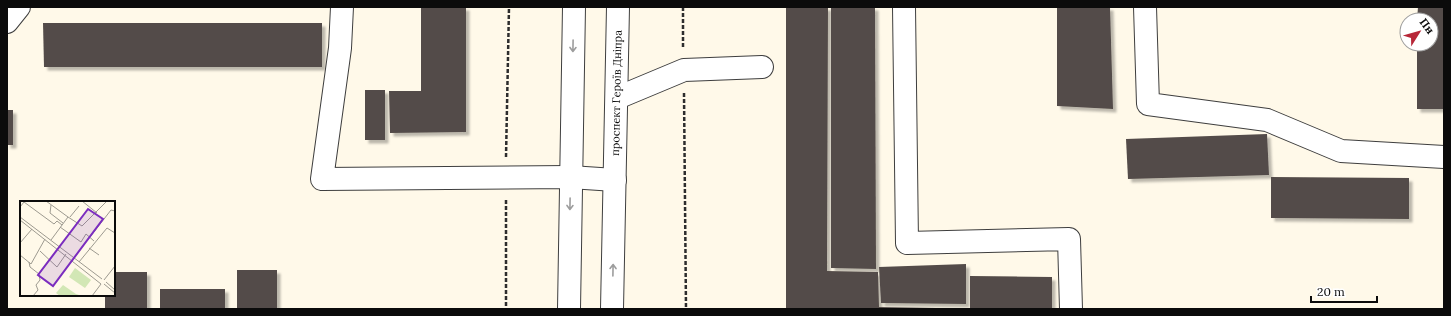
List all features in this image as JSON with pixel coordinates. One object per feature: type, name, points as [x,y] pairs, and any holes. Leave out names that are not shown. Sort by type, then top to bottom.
[{"type":"street","points":[[7,22],[19,7]]},
{"type":"street","points":[[342,7],[340,48],[322,179],[570,177],[615,180]]},
{"type":"street","points":[[569,309],[574,7]]},
{"type":"street","name":"проспект Героїв Дніпра","points":[[612,309],[618,7]]},
{"type":"street","points":[[904,7],[907,243],[1069,239],[1071,309]]},
{"type":"street","points":[[1145,7],[1148,104],[1267,120],[1340,151],[1444,157]]},
{"type":"street","points":[[617,98],[684,70],[762,67]]},
{"type":"path","points":[[683,7],[686,309]]},
{"type":"building","points":[[421,7],[466,7],[466,132],[390,133],[389,91],[421,91]]},
{"type":"building","points":[[786,7],[828,7],[827,271],[878,272],[879,307],[937,309],[786,309]]},
{"type":"building","points":[[831,7],[875,7],[876,269],[831,268]]},
{"type":"building","points":[[1057,7],[1110,7],[1113,109],[1057,106]]},
{"type":"building","points":[[1418,7],[1444,7],[1444,109],[1417,109],[1417,52],[1439,52],[1439,12],[1418,12]]},
{"type":"building","points":[[43,23],[322,23],[322,67],[44,67]]},
{"type":"building","points":[[365,90],[385,90],[385,140],[365,140]]},
{"type":"building","points":[[7,110],[13,110],[13,145],[7,145]]},
{"type":"building","points":[[1267,134],[1269,175],[1128,179],[1126,139]]},
{"type":"building","points":[[1271,177],[1409,178],[1409,219],[1271,218]]},
{"type":"building","points":[[966,264],[966,304],[881,303],[879,267]]},
{"type":"building","points":[[237,270],[277,270],[277,309],[237,309]]},
{"type":"building","points":[[115,272],[147,272],[147,309],[105,309],[105,296],[115,296]]},
{"type":"building","points":[[970,276],[1052,277],[1052,309],[970,309]]},
{"type":"building","points":[[160,289],[225,289],[225,309],[160,309]]}]
